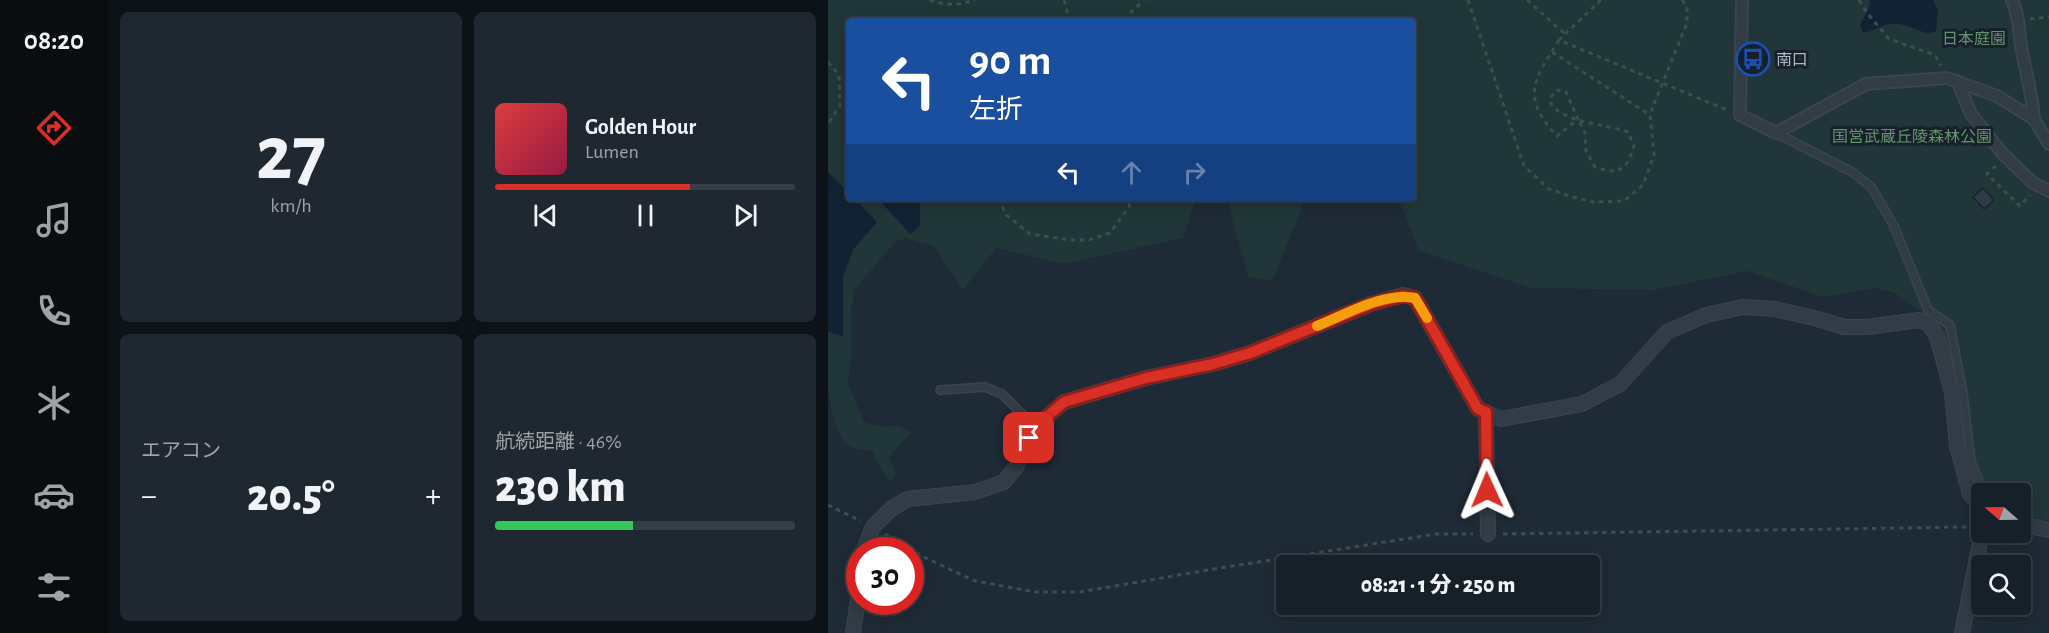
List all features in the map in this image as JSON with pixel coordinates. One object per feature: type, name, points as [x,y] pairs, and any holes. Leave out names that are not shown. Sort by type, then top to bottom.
[{"type":"street","points":[[1742,0],[1740,116],[1776,133],[1866,84],[1952,80],[1997,96],[2034,119]]},
{"type":"street","points":[[2012,0],[2031,87],[2034,119],[2049,144]]},
{"type":"street","points":[[1952,80],[1971,114],[2005,156],[2033,183],[2044,188]]},
{"type":"street","points":[[869,537],[873,527],[891,509],[908,499],[975,492],[1004,482],[1016,467],[1035,427],[1064,402],[1146,378],[1213,364],[1250,353],[1371,304],[1402,296],[1415,298],[1478,409],[1501,419],[1581,404],[1620,384],[1667,332],[1706,315],[1743,307],[1775,309],[1844,327],[1867,327],[1919,320],[1929,324],[1937,337],[1952,392],[1957,446],[1971,495]]},
{"type":"street","points":[[1486,412],[1488,534]]},
{"type":"street","points":[[2031,526],[2049,530]]},
{"type":"street","points":[[1962,633],[1974,543]]},
{"type":"street","points":[[853,633],[856,615]]},
{"type":"lane","points":[[1776,133],[1854,173],[1872,188],[1894,226],[1928,310],[1950,325],[1963,394],[1971,462],[1980,483]]},
{"type":"lane","points":[[940,390],[985,387],[993,390],[1002,394],[1035,427]]},
{"type":"path","points":[[930,0],[940,4],[967,3],[975,0]]},
{"type":"path","points":[[1064,0],[1067,18]]},
{"type":"path","points":[[1128,18],[1144,0]]},
{"type":"path","points":[[1468,0],[1524,166],[1549,189],[1594,202],[1624,201],[1643,185],[1654,155],[1650,115],[1687,23],[1688,6],[1682,0]]},
{"type":"path","points":[[1527,0],[1565,34]]},
{"type":"path","points":[[1578,119],[1557,136],[1536,106],[1534,85],[1539,72],[1559,40],[1601,0]]},
{"type":"path","points":[[1858,0],[1889,39],[1935,55],[1952,80]]},
{"type":"path","points":[[2018,20],[2049,18]]},
{"type":"path","points":[[1559,40],[1740,116]]},
{"type":"path","points":[[1552,52],[1650,115]]},
{"type":"path","points":[[828,62],[839,75],[840,106],[828,124]]},
{"type":"path","points":[[1578,119],[1553,109],[1550,102],[1551,97],[1557,90],[1566,92],[1578,119],[1585,133],[1586,151],[1595,167],[1610,171],[1621,170],[1629,162],[1634,146],[1628,132],[1613,126],[1600,126],[1578,119]]},
{"type":"path","points":[[2005,156],[1988,174],[2020,206],[2044,188]]},
{"type":"path","points":[[1001,201],[1005,214],[1030,234],[1071,240],[1089,240],[1110,233],[1129,207],[1130,201]]},
{"type":"path","points":[[828,505],[873,527],[926,558],[975,581],[1035,592],[1080,592],[1436,534],[1971,530]]},
{"type":"green space","name":"国営武蔵丘陵森林公園","points":[[828,0],[2049,0],[2049,521],[2031,518],[2031,483],[1973,483],[1965,459],[1956,384],[1940,329],[1932,316],[1918,310],[1895,293],[1876,288],[1823,297],[1747,271],[1654,290],[1531,288],[1419,251],[1399,201],[1416,201],[1416,18],[846,18],[846,201],[1195,201],[1183,238],[1064,264],[996,248],[963,290],[934,246],[905,238],[896,241],[854,290],[848,384],[864,422],[882,427],[897,425],[911,432],[889,457],[896,475],[889,482],[871,450],[860,450],[850,446],[844,439],[838,431],[828,389]]},
{"type":"green space","points":[[1228,201],[1301,201],[1302,209],[1272,281],[1248,277]]},
{"type":"water","points":[[1870,0],[1933,0],[1938,11],[1936,31],[1928,34],[1895,24],[1863,33],[1860,26]]},
{"type":"water","points":[[828,172],[846,190],[846,201],[857,201],[877,222],[853,250],[843,277],[843,337],[828,331]]},
{"type":"water","points":[[880,201],[920,201],[920,226],[910,234]]},
{"type":"building","points":[[1983,188],[1994,200],[1984,209],[1973,197]]},
{"type":"slow traffic","points":[[1317,326],[1371,304],[1402,296],[1415,298],[1427,318]]},
{"type":"place","name":"南口","points":[[1753,59]]},
{"type":"route","points":[[1029,438],[1035,427],[1064,402],[1146,378],[1213,364],[1250,353],[1371,304],[1402,296],[1415,298],[1478,409],[1486,412],[1487,490]]},
{"type":"park label","name":"日本庭園","points":[[1974,38]]}]
